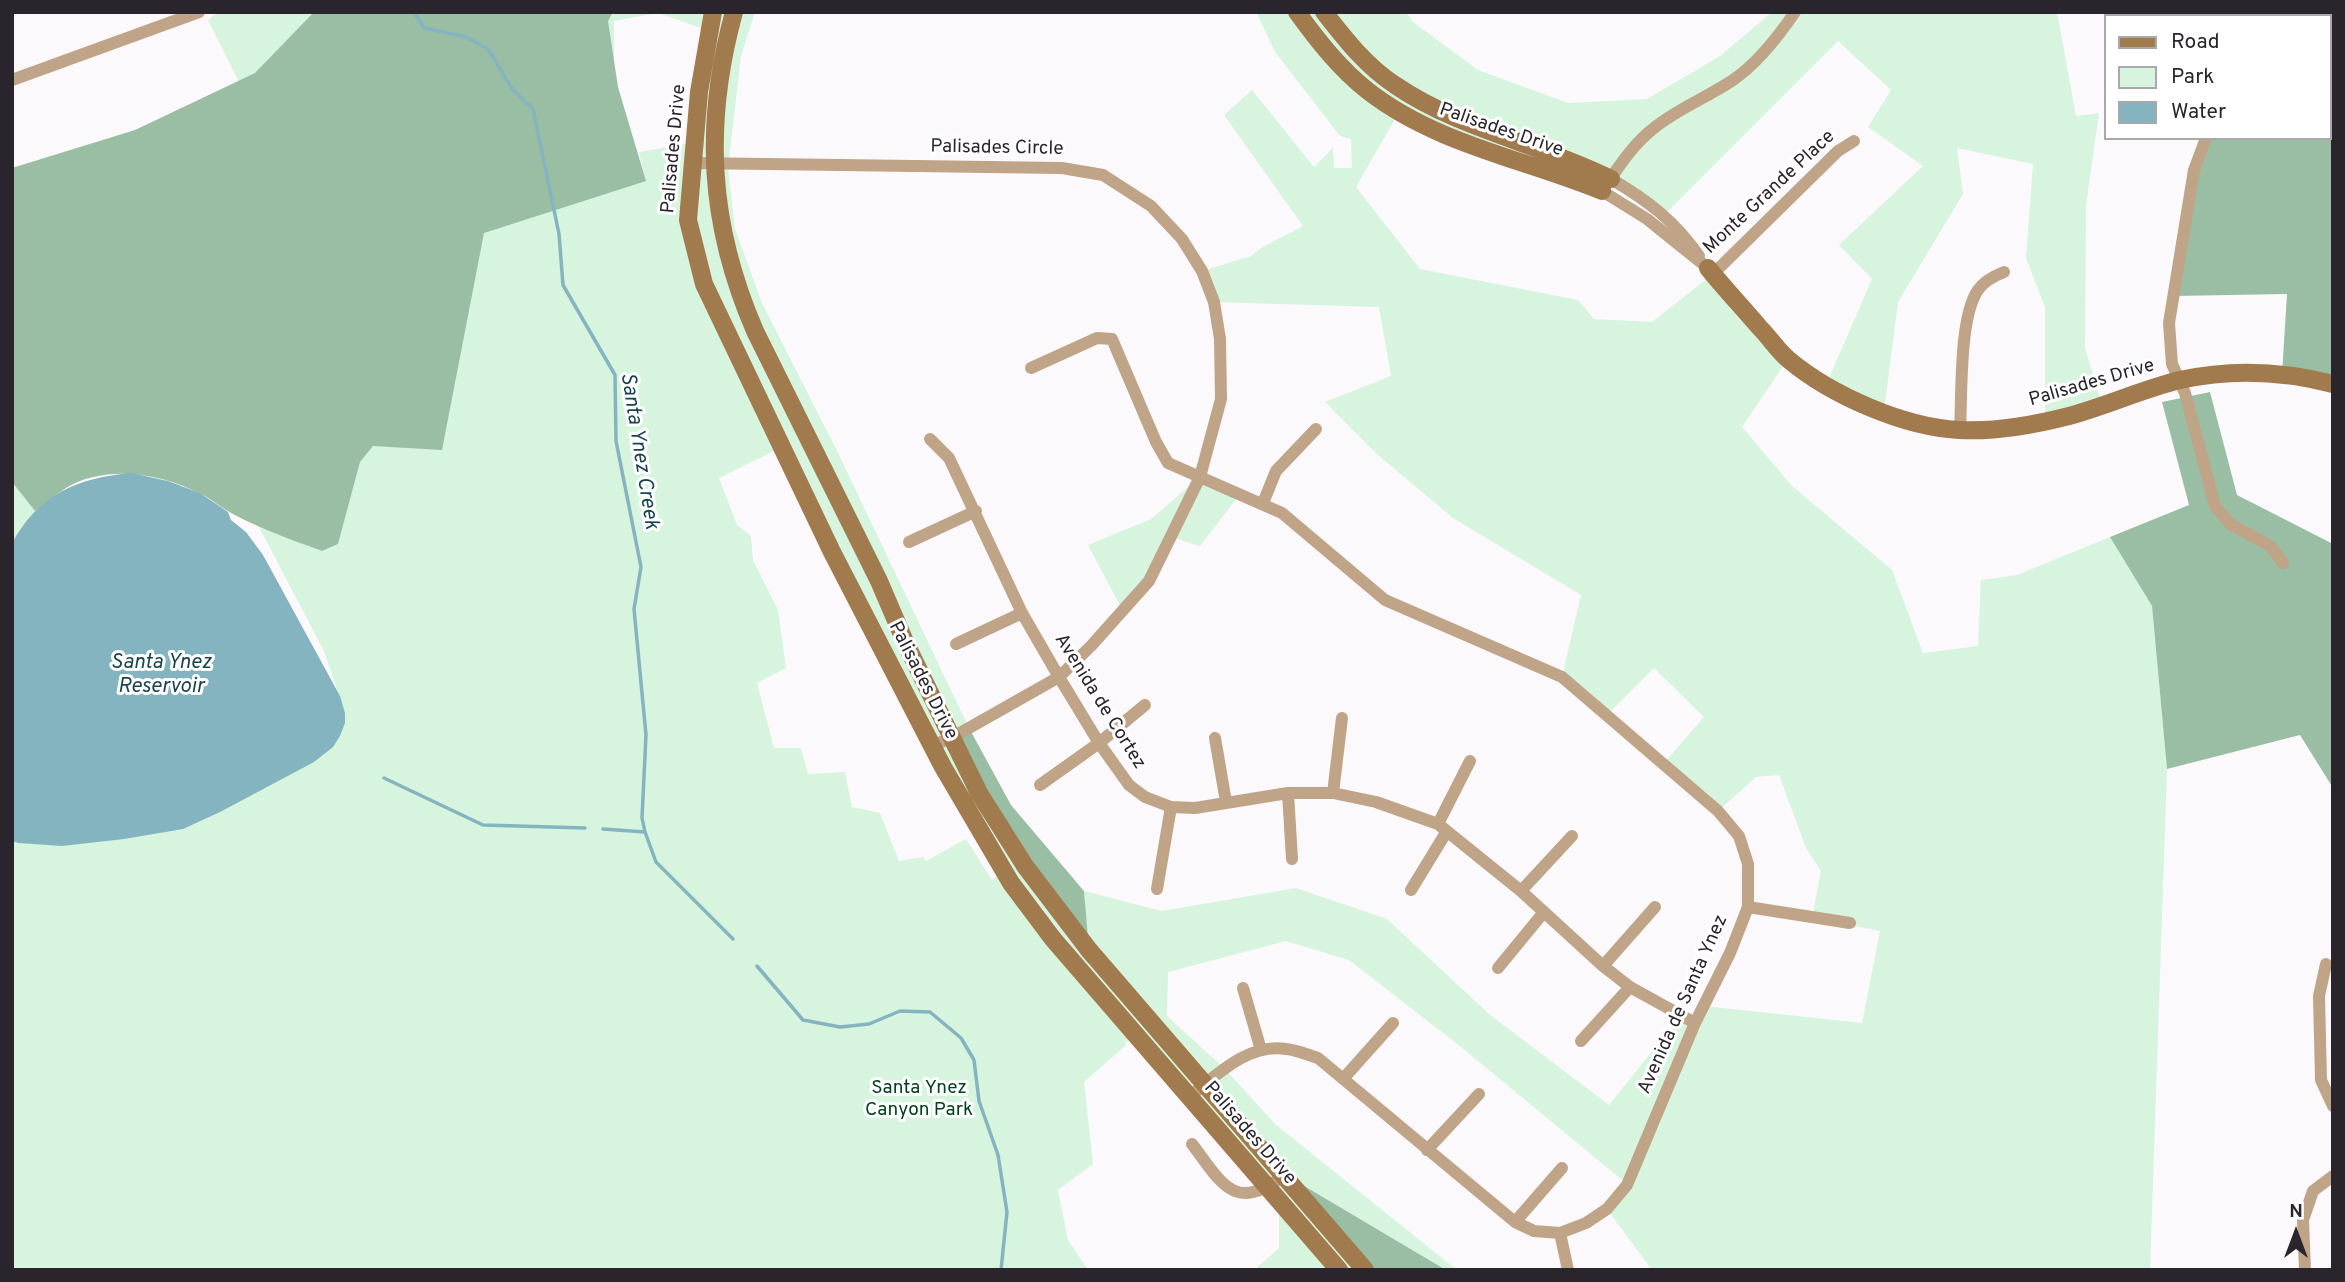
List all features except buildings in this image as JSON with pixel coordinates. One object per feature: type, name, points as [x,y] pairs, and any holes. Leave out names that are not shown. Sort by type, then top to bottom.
[{"type":"street","points":[[12,80],[199,12]]},
{"type":"street","name":"Palisades Drive","points":[[713,12],[699,92],[688,220],[704,284],[832,552],[943,768],[1008,878],[1053,939],[1339,1270]]},
{"type":"street","name":"Palisades Drive","points":[[734,12],[716,104],[714,143],[721,225],[727,254],[741,298],[781,386],[879,581],[906,644],[979,793],[1025,866],[1088,950],[1365,1270]]},
{"type":"street","name":"Palisades Drive","points":[[1297,12],[1325,50],[1348,74],[1398,112],[1421,125],[1565,176],[1606,185]]},
{"type":"street","name":"Palisades Drive","points":[[1324,12],[1367,63],[1394,85],[1424,103],[1573,162],[1606,185],[1665,216],[1683,233],[1710,271],[1787,359],[1826,385],[1901,418],[1960,430],[2007,427],[2070,416],[2179,381],[2244,372],[2281,374],[2333,384]]},
{"type":"street","points":[[1606,185],[1620,163],[1654,127],[1734,79],[1756,60],[1796,12]]},
{"type":"street","points":[[2205,140],[2193,170],[2169,323],[2172,364],[2185,393],[2215,506],[2231,524],[2270,546],[2283,563]]},
{"type":"street","name":"Monte Grande Place","points":[[1710,271],[1838,151],[1854,141]]},
{"type":"street","name":"Palisades Circle","points":[[692,163],[1062,168],[1103,175],[1151,206],[1182,239],[1202,271],[1214,302],[1220,339],[1221,399],[1200,477],[1149,581],[1091,646],[1059,677],[953,737],[932,746]]},
{"type":"street","points":[[1960,430],[1966,321],[1972,298],[1979,287],[2004,272]]},
{"type":"street","name":"Avenida de Santa Ynez","points":[[1031,368],[1097,338],[1112,339],[1156,442],[1168,463],[1282,513],[1385,600],[1562,677],[1718,811],[1739,836],[1748,864],[1748,907],[1627,1185],[1607,1209],[1586,1223],[1560,1233]]},
{"type":"street","points":[[1263,503],[1276,471],[1316,429]]},
{"type":"street","name":"Avenida de Cortez","points":[[930,439],[950,458],[1022,613],[1099,743],[1129,785],[1145,797],[1171,807],[1195,808],[1288,793],[1333,793],[1376,802],[1442,827],[1521,891],[1604,966],[1630,986],[1695,1024]]},
{"type":"street","points":[[909,542],[975,511]]},
{"type":"street","points":[[956,643],[1022,613]]},
{"type":"street","points":[[1040,785],[1099,743],[1145,705]]},
{"type":"street","points":[[1333,793],[1342,718]]},
{"type":"street","points":[[1215,738],[1226,802]]},
{"type":"street","points":[[1410,890],[1442,827],[1470,761]]},
{"type":"street","points":[[1288,793],[1292,859]]},
{"type":"street","points":[[1157,889],[1171,807]]},
{"type":"street","points":[[1521,891],[1572,836]]},
{"type":"street","points":[[1008,878],[1025,866]]},
{"type":"street","points":[[1604,966],[1655,907]]},
{"type":"street","points":[[1748,907],[1850,923]]},
{"type":"street","points":[[1498,968],[1544,912]]},
{"type":"street","points":[[2326,964],[2319,996],[2322,1080],[2333,1106]]},
{"type":"street","points":[[1581,1041],[1630,986]]},
{"type":"street","points":[[1244,988],[1261,1050]]},
{"type":"street","points":[[1343,1079],[1393,1023]]},
{"type":"street","points":[[1189,1097],[1240,1058],[1261,1050],[1285,1048],[1318,1058],[1515,1222],[1534,1231],[1560,1233],[1568,1270]]},
{"type":"street","points":[[1427,1150],[1479,1094]]},
{"type":"street","points":[[1192,1144],[1225,1188],[1237,1193],[1268,1188],[1283,1175]]},
{"type":"street","points":[[1515,1222],[1562,1168]]},
{"type":"street","points":[[2305,1270],[2303,1220],[2313,1191],[2333,1176]]},
{"type":"green space","name":"Santa Ynez Canyon Park","points":[[218,12],[755,12],[741,56],[728,168],[735,229],[762,303],[840,457],[969,728],[1088,948],[1084,891],[1162,911],[1296,888],[1387,919],[1489,1014],[1609,1105],[1681,1015],[1695,1023],[1704,1006],[1862,1023],[1880,931],[1812,918],[1821,871],[1806,848],[1779,775],[1756,777],[1718,811],[1664,763],[1704,717],[1654,668],[1607,715],[1562,677],[1581,595],[1453,518],[1378,455],[1325,402],[1391,376],[1379,307],[1214,302],[1202,271],[1251,256],[1303,226],[1224,115],[1252,90],[1314,167],[1333,148],[1334,168],[1352,168],[1351,139],[1340,136],[1275,52],[1256,12],[1406,12],[1413,22],[1478,70],[1568,103],[1647,99],[1720,56],[1772,12],[2057,12],[2076,116],[2099,113],[2086,206],[2085,348],[2102,404],[2045,421],[2045,307],[2026,258],[2033,164],[1957,148],[1963,194],[1898,302],[1884,412],[1826,385],[1872,279],[1839,245],[1923,166],[1868,127],[1891,90],[1838,41],[1664,215],[1612,180],[1602,191],[1399,112],[1356,187],[1420,269],[1578,300],[1594,319],[1652,322],[1713,274],[1788,359],[1742,427],[1792,486],[1892,570],[1923,653],[1978,646],[1981,580],[2017,575],[2110,537],[2152,606],[2167,769],[2150,1270],[1652,1270],[1607,1209],[1627,1184],[1461,1047],[1349,960],[1286,941],[1168,972],[1167,1016],[1225,1069],[1275,1124],[1457,1270],[1446,1270],[1281,1172],[1365,1270],[1254,1270],[1279,1248],[1279,1201],[1137,1036],[1125,1042],[1126,1045],[1084,1082],[1093,1164],[1058,1190],[1068,1240],[1088,1270],[12,1270],[12,841],[18,843],[345,713],[324,651],[259,527],[322,551],[338,543],[360,461],[373,446],[244,92],[208,20]],"holes":[[[658,13],[707,30],[691,143],[639,152],[644,174],[614,175],[614,21]],[[786,445],[1004,871],[992,880],[966,839],[926,861],[923,857],[899,861],[880,813],[852,807],[845,772],[808,774],[801,748],[774,748],[757,683],[786,668],[778,610],[753,560],[751,536],[737,525],[719,478]]]},
{"type":"green space","points":[[314,12],[613,12],[608,21],[618,87],[646,181],[484,233],[442,450],[373,446],[360,462],[338,544],[322,551],[254,525],[185,487],[133,474],[98,476],[81,481],[35,511],[12,482],[12,168],[135,130],[255,73]]},
{"type":"green space","points":[[2259,12],[2333,12],[2333,139],[2331,14]]},
{"type":"green space","points":[[2333,139],[2333,384],[2282,374],[2287,294],[2174,296],[2206,140]]},
{"type":"green space","points":[[2210,392],[2237,495],[2333,544],[2333,788],[2300,735],[2167,769],[2152,606],[2110,537],[2189,505],[2162,402]]},
{"type":"green space","points":[[1200,477],[1240,494],[1200,546],[1171,537],[1123,611],[1088,545],[1151,519]]},
{"type":"green space","points":[[12,482],[35,511],[12,543]]},
{"type":"green space","points":[[969,728],[1011,805],[1084,891],[1089,950],[953,737]]},
{"type":"green space","points":[[1279,1171],[1446,1270],[1365,1270]]},
{"type":"water","name":"Santa Ynez Reservoir","points":[[131,473],[168,481],[200,493],[228,512],[231,520],[246,532],[263,555],[340,696],[345,723],[333,747],[314,762],[183,829],[62,846],[18,843],[12,841],[12,543],[34,512],[61,492],[93,479]]},
{"type":"waterway","name":"Santa Ynez Creek","points":[[414,12],[424,28],[466,37],[488,49],[513,90],[533,109],[559,234],[563,285],[615,375],[616,441],[641,567],[634,609],[646,735],[642,818],[645,832],[656,862],[733,939]]},
{"type":"waterway","points":[[384,778],[483,825],[585,828]]},
{"type":"waterway","points":[[603,829],[645,832]]},
{"type":"waterway","name":"Santa Ynez Creek","points":[[757,966],[803,1020],[840,1027],[869,1024],[900,1011],[930,1012],[961,1038],[974,1060],[979,1101],[998,1155],[1007,1212],[1001,1270]]}]
